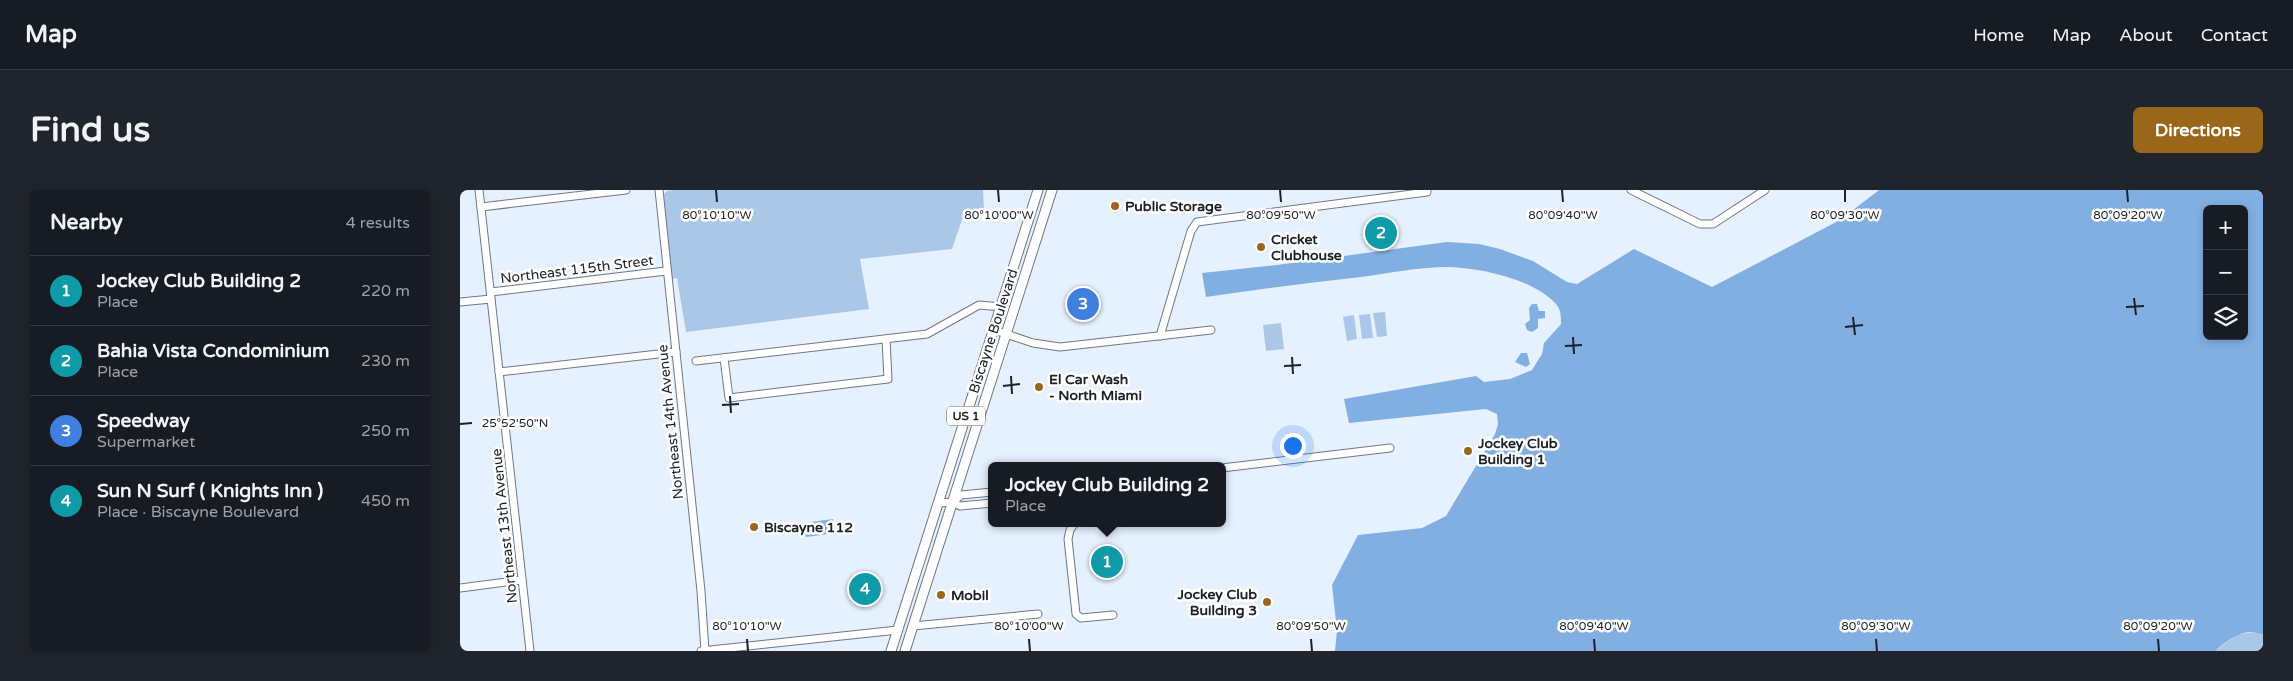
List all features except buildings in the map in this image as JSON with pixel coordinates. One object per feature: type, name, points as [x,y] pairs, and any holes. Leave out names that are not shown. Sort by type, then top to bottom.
[{"type":"main road","name":"Biscayne Boulevard","points":[[892,651],[1038,190]]},
{"type":"main road","name":"Biscayne Boulevard","points":[[905,651],[1052,190]]},
{"type":"street","name":"Northeast 13th Avenue","points":[[479,190],[530,651]]},
{"type":"street","points":[[481,207],[626,190]]},
{"type":"street","name":"Northeast 14th Avenue","points":[[659,190],[699,572],[705,651]]},
{"type":"street","points":[[1631,190],[1700,224],[1713,224],[1765,190]]},
{"type":"street","points":[[1160,336],[1191,231],[1197,222],[1427,192]]},
{"type":"street","name":"Northeast 115th Street","points":[[460,302],[491,295],[666,271]]},
{"type":"street","points":[[696,361],[927,334],[979,305],[1001,307]]},
{"type":"street","points":[[994,330],[1044,346],[1060,347],[1211,330]]},
{"type":"street","points":[[724,358],[729,398],[748,396],[888,379],[886,339]]},
{"type":"street","points":[[499,372],[676,352]]},
{"type":"street","points":[[1226,468],[1390,448]]},
{"type":"street","points":[[938,503],[952,502],[961,496],[988,493]]},
{"type":"street","points":[[952,502],[960,506],[988,503]]},
{"type":"street","points":[[1073,527],[1068,535],[1076,614],[1081,618],[1113,615]]},
{"type":"street","points":[[460,588],[522,580]]},
{"type":"street","points":[[913,626],[1038,614]]},
{"type":"street","points":[[701,651],[898,630]]},
{"type":"shaded area","points":[[983,190],[984,212],[964,214],[952,249],[860,259],[869,309],[686,332],[677,278],[672,279],[663,195],[667,191]]},
{"type":"shaded area","points":[[1879,190],[2263,190],[2263,635],[2249,632],[2243,633],[2215,651],[1335,651],[1337,630],[1332,585],[1358,535],[1422,528],[1446,516],[1495,434],[1498,424],[1497,414],[1486,409],[1349,423],[1344,399],[1476,376],[1484,382],[1510,379],[1532,370],[1542,354],[1544,343],[1561,324],[1560,310],[1555,303],[1534,287],[1520,281],[1505,276],[1462,268],[1438,267],[1416,269],[1206,297],[1202,273],[1447,242],[1479,244],[1500,249],[1533,261],[1567,282],[1577,284],[1634,249],[1712,287],[1840,220]]},
{"type":"shaded area","points":[[1532,304],[1537,304],[1539,311],[1545,311],[1545,318],[1538,319],[1538,328],[1532,332],[1527,330],[1525,324],[1530,320],[1529,308]]},
{"type":"shaded area","points":[[1385,312],[1387,336],[1377,337],[1373,313]]},
{"type":"shaded area","points":[[1370,314],[1373,338],[1362,339],[1359,315]]},
{"type":"shaded area","points":[[1354,315],[1357,339],[1347,341],[1343,317]]},
{"type":"shaded area","points":[[1281,323],[1284,349],[1266,351],[1263,325]]},
{"type":"shaded area","points":[[1521,353],[1527,353],[1530,364],[1526,367],[1515,362]]},
{"type":"shaded area","points":[[833,519],[835,533],[806,537],[804,523]]},
{"type":"shaded area","points":[[2257,632],[2263,635],[2263,651],[2215,651],[2238,634]]},
{"type":"place","name":"Public Storage","points":[[1115,206]]},
{"type":"place","name":"Bahia Vista Condominium","points":[[1381,233]]},
{"type":"place","name":"Cricket Clubhouse","points":[[1261,247]]},
{"type":"place","name":"Speedway","points":[[1083,304]]},
{"type":"place","name":"El Car Wash - North Miami","points":[[1039,387]]},
{"type":"place","name":"Jockey Club Building 1","points":[[1468,451]]},
{"type":"place","name":"Biscayne 112","points":[[754,527]]},
{"type":"place","name":"Jockey Club Building 2","points":[[1107,562]]},
{"type":"place","name":"Sun N Surf ( Knights Inn )","points":[[865,589]]},
{"type":"place","name":"Mobil","points":[[941,595]]},
{"type":"place","name":"Jockey Club Building 3","points":[[1267,602]]}]
